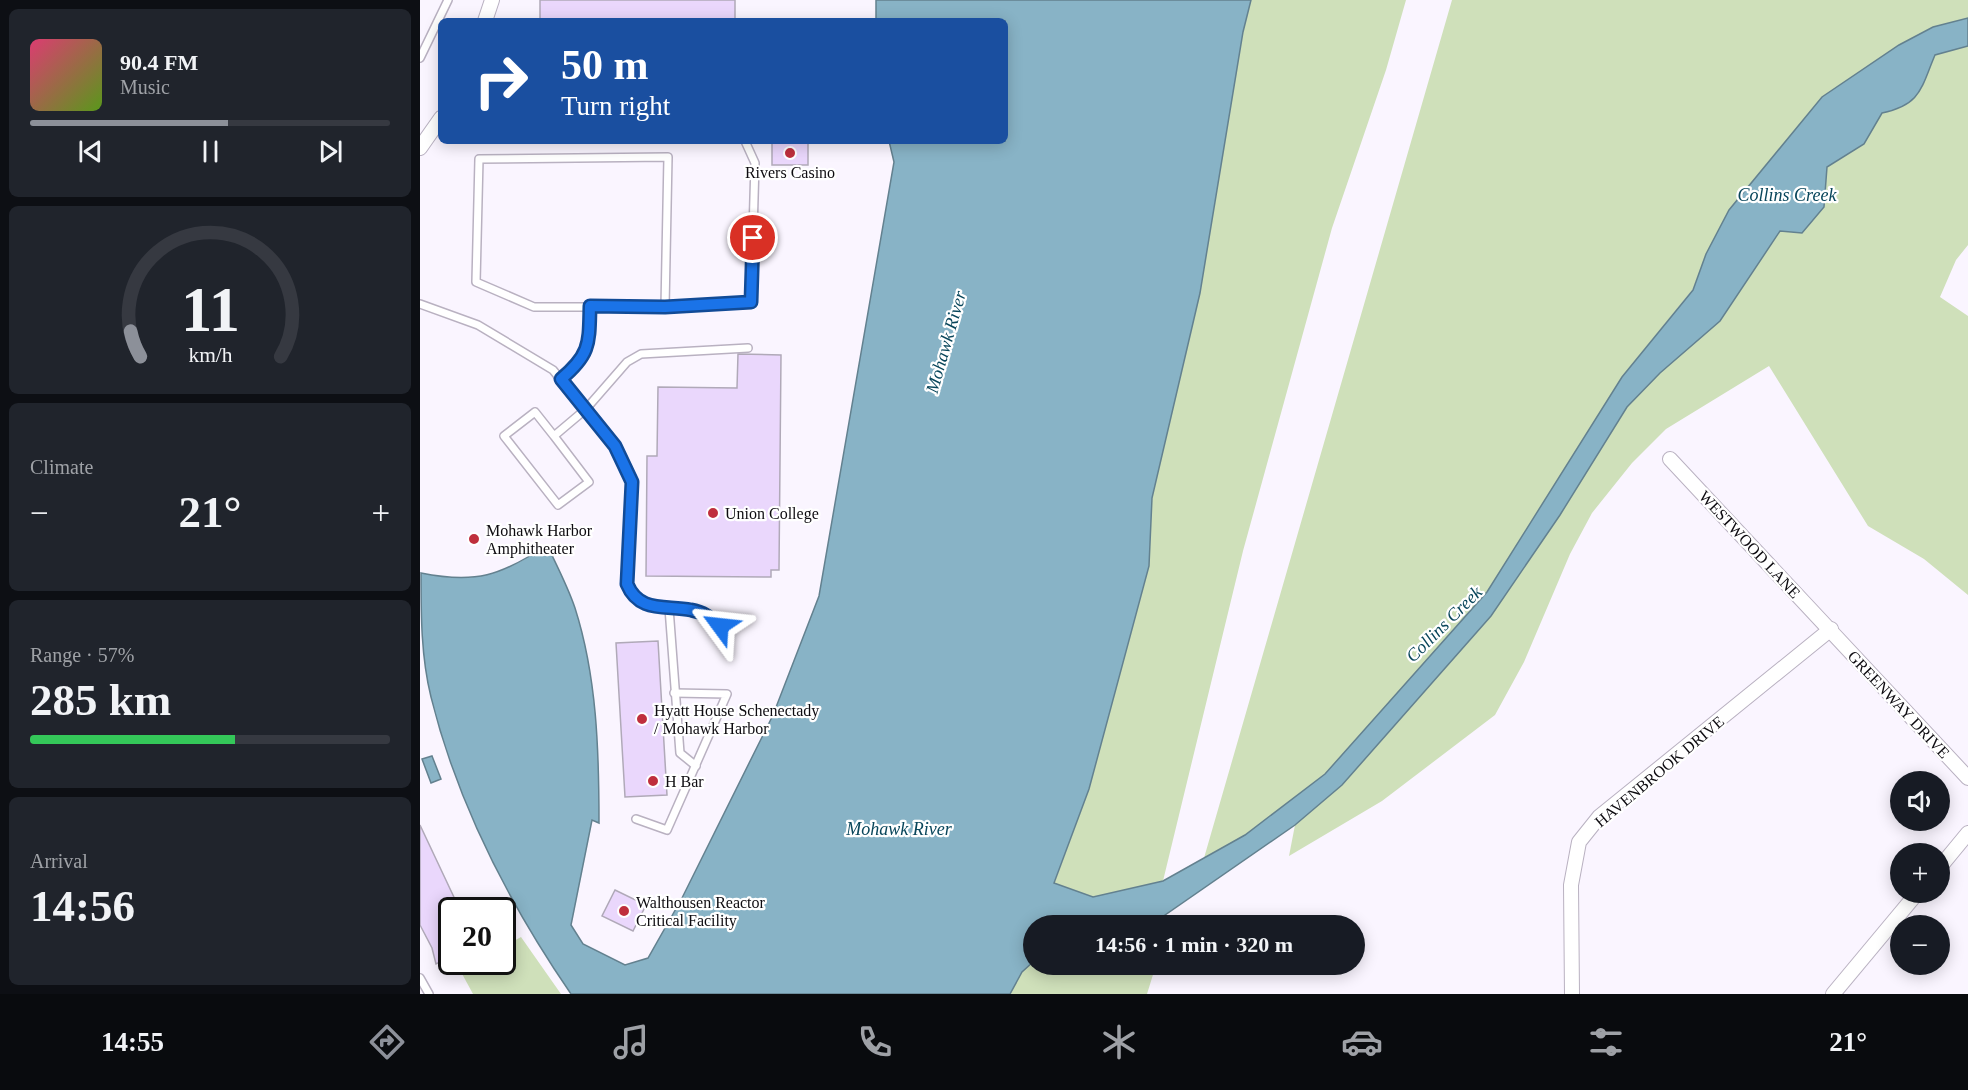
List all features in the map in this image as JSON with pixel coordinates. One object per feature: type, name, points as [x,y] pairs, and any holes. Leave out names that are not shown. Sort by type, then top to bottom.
[{"type":"street","points":[[486,18],[492,0]]},
{"type":"street","points":[[420,147],[438,122]]},
{"type":"street","name":"WESTWOOD LANE","points":[[1670,459],[1831,629]]},
{"type":"street","name":"GREENWAY DRIVE","points":[[1831,629],[1968,778]]},
{"type":"street","name":"HAVENBROOK DRIVE","points":[[1572,994],[1571,885],[1580,842],[1599,818],[1831,629]]},
{"type":"street","points":[[1950,855],[1968,833]]},
{"type":"street","points":[[1833,994],[1909,903]]},
{"type":"lane","points":[[439,18],[448,0]]},
{"type":"lane","points":[[420,58],[438,21]]},
{"type":"lane","points":[[665,307],[668,157],[479,159],[476,282],[534,307],[665,307],[751,302],[755,163],[746,144]]},
{"type":"lane","points":[[420,304],[478,325],[544,364],[561,379],[615,446],[632,482],[627,584],[631,594],[650,607],[692,610],[708,615],[720,626]]},
{"type":"lane","points":[[561,379],[585,356],[589,344],[590,306]]},
{"type":"lane","points":[[554,436],[586,409],[627,362],[641,354],[748,348]]},
{"type":"lane","points":[[535,412],[554,436],[589,482],[558,505],[504,436],[535,412]]},
{"type":"lane","points":[[669,608],[680,753],[696,766]]},
{"type":"lane","points":[[636,819],[667,830],[727,694],[674,693]]},
{"type":"lane","points":[[420,978],[429,994]]},
{"type":"green space","points":[[1251,0],[1406,0],[1386,70],[1332,228],[1243,551],[1163,881],[1093,897],[1054,884],[1089,789],[1149,566],[1152,498],[1200,293],[1243,32]]},
{"type":"green space","points":[[1452,0],[1968,0],[1968,18],[1933,27],[1899,45],[1822,97],[1706,254],[1693,289],[1622,377],[1487,592],[1325,774],[1245,835],[1204,858]]},
{"type":"green space","points":[[1968,46],[1968,245],[1956,260],[1940,297],[1968,316],[1968,595],[1924,559],[1868,526],[1769,366],[1666,429],[1632,463],[1592,513],[1570,554],[1524,662],[1495,715],[1382,801],[1289,856],[1295,825],[1342,785],[1491,616],[1560,515],[1627,407],[1660,373],[1720,321],[1780,231],[1824,207],[1827,167],[1864,144],[1882,113],[1895,110],[1912,100],[1922,86],[1935,55]]},
{"type":"green space","points":[[521,937],[561,994],[473,994],[463,975],[516,975],[516,940]]},
{"type":"green space","points":[[1022,972],[1023,975],[1153,975],[1147,994],[1010,994]]},
{"type":"water","name":"Mohawk River","points":[[876,0],[1251,0],[1243,32],[1200,293],[1152,498],[1149,566],[1089,789],[1054,883],[1093,897],[1163,881],[1245,835],[1325,774],[1487,592],[1622,377],[1693,290],[1706,254],[1729,210],[1822,97],[1899,45],[1933,27],[1968,18],[1968,46],[1935,55],[1922,86],[1912,100],[1895,110],[1882,113],[1864,144],[1827,167],[1824,207],[1802,233],[1780,231],[1720,321],[1660,373],[1627,407],[1560,515],[1491,616],[1342,785],[1295,825],[1165,915],[1023,915],[1023,971],[1010,994],[571,994],[527,925],[516,905],[516,897],[511,897],[507,889],[488,852],[455,775],[431,697],[425,667],[421,573],[457,578],[487,575],[516,564],[547,545],[569,592],[582,634],[592,687],[597,742],[599,823],[592,820],[571,925],[583,944],[625,965],[648,958],[682,898],[773,715],[819,596],[894,162],[890,144],[1008,144],[1008,18],[876,18]]},
{"type":"water","points":[[432,756],[441,779],[431,783],[422,759]]},
{"type":"building","points":[[540,0],[735,0],[735,18],[540,18]]},
{"type":"building","name":"Rivers Casino","points":[[772,144],[808,144],[808,165],[772,165]]},
{"type":"building","name":"Union College","points":[[738,354],[781,355],[779,570],[771,570],[771,577],[646,576],[647,456],[657,456],[658,387],[737,388]]},
{"type":"building","name":"Hyatt House Schenectady / Mohawk Harbor","points":[[658,641],[667,795],[625,797],[616,643]]},
{"type":"building","points":[[420,825],[454,897],[438,897],[438,963],[436,964],[432,948],[420,925]]},
{"type":"building","name":"Walthousen Reactor Critical Facility","points":[[615,890],[646,905],[633,931],[602,916]]},
{"type":"place","name":"Rivers Casino","points":[[790,153]]},
{"type":"place","name":"Union College","points":[[713,513]]},
{"type":"place","name":"Mohawk Harbor Amphitheater","points":[[474,539]]},
{"type":"place","name":"Hyatt House Schenectady / Mohawk Harbor","points":[[642,719]]},
{"type":"place","name":"H Bar","points":[[653,781]]},
{"type":"place","name":"Walthousen Reactor Critical Facility","points":[[624,911]]},
{"type":"route","points":[[720,626],[708,615],[692,610],[650,607],[631,594],[627,584],[627,556],[632,482],[615,446],[561,379],[585,356],[589,344],[590,306],[665,307],[751,302],[753,238]]},
{"type":"water label","name":"Collins Creek","points":[[1787,195]]},
{"type":"water label","name":"Collins Creek","points":[[1444,624]]}]
